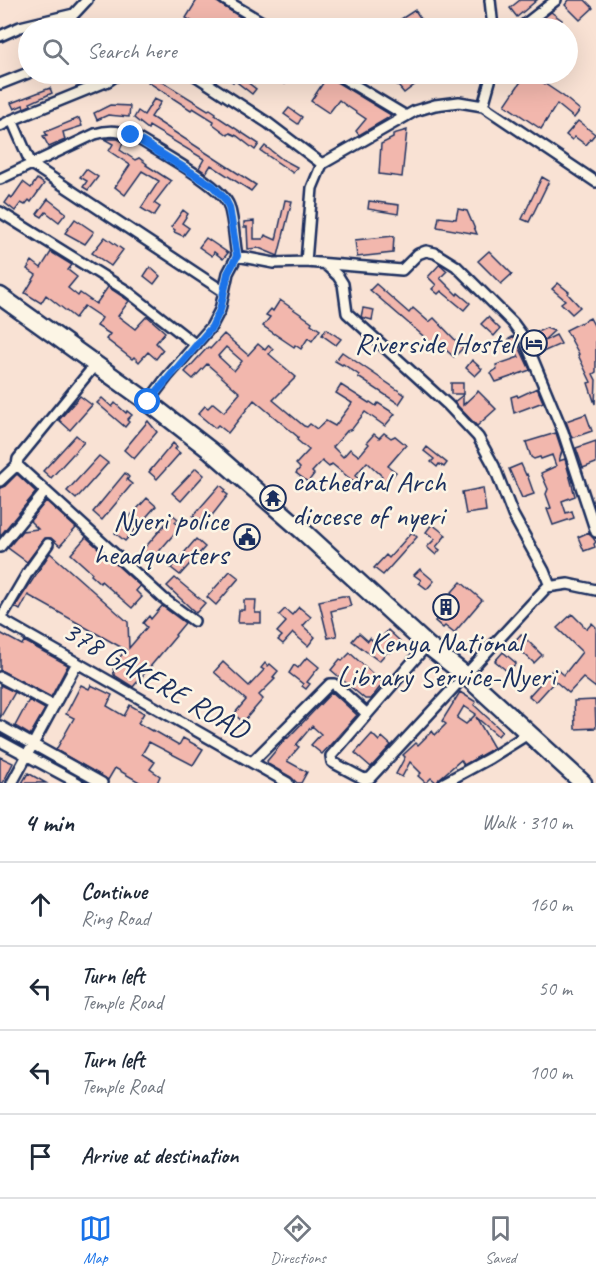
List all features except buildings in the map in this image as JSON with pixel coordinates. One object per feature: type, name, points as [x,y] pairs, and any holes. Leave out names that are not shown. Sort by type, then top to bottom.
[{"type":"highway","points":[[0,296],[148,402],[211,451],[298,526],[427,645],[464,674],[583,783]]},
{"type":"street","points":[[57,18],[74,14],[87,0]]},
{"type":"street","points":[[225,0],[255,18]]},
{"type":"street","points":[[490,0],[492,18]]},
{"type":"street","points":[[533,18],[556,0]]},
{"type":"street","points":[[0,36],[18,28]]},
{"type":"street","points":[[0,84],[18,77]]},
{"type":"street","points":[[0,126],[101,84]]},
{"type":"street","points":[[208,84],[268,123],[322,164]]},
{"type":"street","points":[[352,84],[405,116]]},
{"type":"street","points":[[483,106],[489,84]]},
{"type":"street","points":[[306,262],[312,188],[322,164],[405,116],[435,105],[459,102],[483,106],[595,180]]},
{"type":"street","points":[[12,120],[31,164],[223,291]]},
{"type":"street","points":[[0,179],[70,145],[108,130],[131,135],[213,186],[225,199],[229,207],[237,256],[228,273],[220,310],[212,327],[148,402]]},
{"type":"street","points":[[0,212],[127,291],[196,345]]},
{"type":"street","points":[[237,256],[274,262],[306,262],[402,270],[418,254],[426,251],[435,253],[456,267],[494,302],[524,338],[563,432],[596,532]]},
{"type":"street","points":[[325,264],[343,284],[347,314],[448,405],[478,437],[494,466],[513,515],[550,586]]},
{"type":"street","points":[[0,481],[17,465],[18,459],[95,365]]},
{"type":"street","points":[[17,465],[163,598],[194,621]]},
{"type":"street","points":[[0,547],[45,492]]},
{"type":"street","points":[[2,616],[48,544]]},
{"type":"street","points":[[427,645],[331,756],[332,762],[367,780],[547,587],[567,584],[596,590]]},
{"type":"street","name":"378 GAKERE ROAD","points":[[2,616],[77,663],[288,783]]},
{"type":"street","points":[[12,783],[77,663]]},
{"type":"street","points":[[0,677],[54,706]]},
{"type":"street","points":[[252,762],[330,684],[334,684],[366,713]]},
{"type":"street","points":[[0,726],[102,783]]},
{"type":"street","points":[[444,783],[528,734]]},
{"type":"street","points":[[0,741],[78,783]]},
{"type":"place","name":"Riverside Hostel","points":[[534,343]]},
{"type":"place","name":"cathedral Arch diocese of nyeri","points":[[273,498]]},
{"type":"place","name":"Nyeri police headquarters","points":[[247,537]]},
{"type":"place","name":"Kenya National Library Service-Nyeri","points":[[446,607]]},
{"type":"route","points":[[131,135],[213,186],[225,199],[229,207],[237,256],[228,273],[220,310],[212,327],[148,402]]}]
